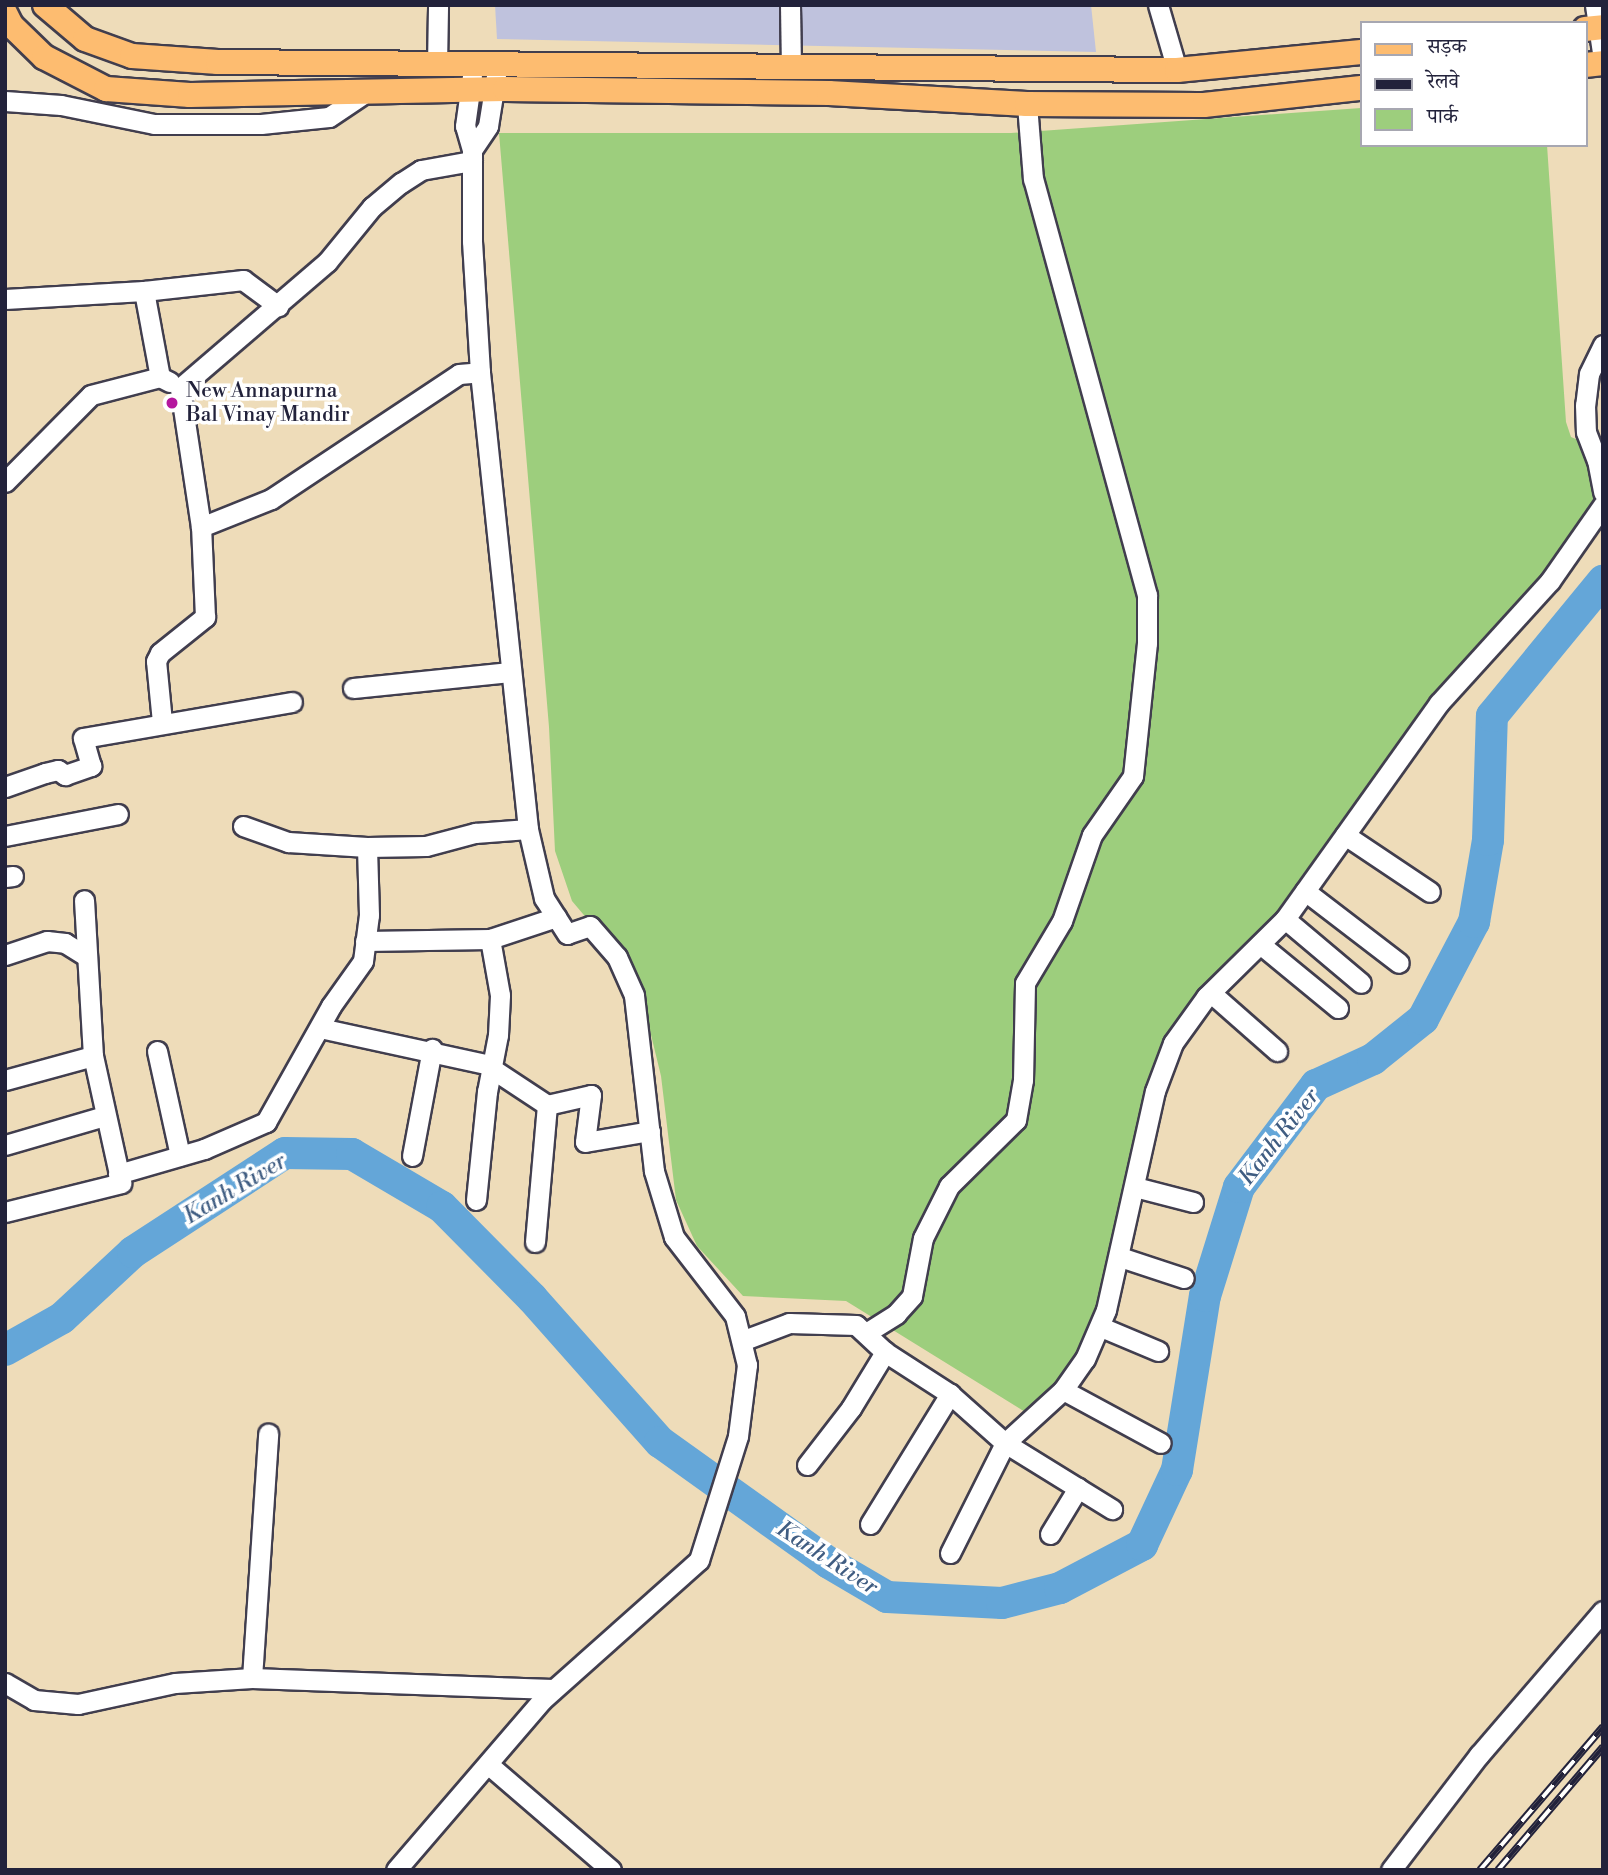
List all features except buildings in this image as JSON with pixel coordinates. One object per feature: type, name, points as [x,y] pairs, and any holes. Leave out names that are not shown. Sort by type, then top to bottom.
[{"type":"main road","points":[[45,5],[85,39],[132,56],[218,62],[1177,71],[1360,52]]},
{"type":"main road","points":[[5,13],[11,26],[44,57],[106,89],[190,95],[482,90],[829,93],[1027,104],[1204,105],[1360,88]]},
{"type":"street","points":[[437,65],[438,5]]},
{"type":"street","points":[[790,5],[791,68]]},
{"type":"street","points":[[1158,5],[1177,71]]},
{"type":"street","points":[[1595,22],[1603,61]]},
{"type":"street","points":[[396,1870],[553,1689],[699,1560],[738,1436],[747,1366],[744,1340],[735,1316],[674,1237],[654,1171],[634,995],[617,957],[590,926],[566,934],[544,898],[528,829],[480,372],[472,155],[488,126],[482,90],[486,64]]},
{"type":"street","points":[[5,101],[61,105],[154,124],[261,124],[329,117],[368,91]]},
{"type":"street","points":[[866,1334],[896,1314],[912,1296],[923,1238],[949,1186],[1016,1120],[1023,1080],[1025,983],[1062,921],[1084,850],[1133,776],[1147,643],[1147,595],[1033,179],[1027,104]]},
{"type":"street","points":[[180,388],[327,262],[372,207],[401,183],[421,170],[472,155]]},
{"type":"street","points":[[5,299],[144,291],[243,280],[278,306]]},
{"type":"street","points":[[144,291],[160,377]]},
{"type":"street","points":[[1603,345],[1588,374],[1585,405],[1586,432],[1597,460],[1603,492]]},
{"type":"street","points":[[201,527],[271,499],[459,374],[480,372]]},
{"type":"street","points":[[5,482],[91,394],[160,377],[180,388]]},
{"type":"street","points":[[162,722],[156,662],[160,653],[205,617],[201,527],[180,388]]},
{"type":"street","points":[[950,1553],[1005,1443],[1076,1375],[1101,1327],[1120,1257],[1160,1076],[1173,1043],[1211,993],[1285,919],[1439,703],[1550,581],[1603,506]]},
{"type":"street","points":[[352,688],[510,672]]},
{"type":"street","points":[[5,787],[45,773],[58,770],[65,775],[91,766],[83,738],[162,722],[292,702]]},
{"type":"street","points":[[5,836],[118,814]]},
{"type":"street","points":[[243,826],[288,842],[367,847],[426,846],[475,833],[528,829]]},
{"type":"street","points":[[1345,835],[1430,892]]},
{"type":"street","points":[[118,1174],[180,1156],[266,1122],[320,1028],[363,961],[369,915],[367,847]]},
{"type":"street","points":[[1305,891],[1399,963]]},
{"type":"street","points":[[5,1212],[121,1183],[93,1056],[84,900]]},
{"type":"street","points":[[365,941],[490,939],[556,917]]},
{"type":"street","points":[[1285,919],[1361,983]]},
{"type":"street","points":[[476,1200],[487,1092],[498,1035],[500,995],[490,939]]},
{"type":"street","points":[[5,956],[47,941],[65,943],[87,957]]},
{"type":"street","points":[[1260,944],[1338,1008]]},
{"type":"street","points":[[1211,993],[1277,1051]]},
{"type":"street","points":[[320,1028],[432,1049],[492,1068],[547,1105],[591,1095],[585,1142],[650,1131]]},
{"type":"street","points":[[412,1156],[432,1049]]},
{"type":"street","points":[[157,1051],[180,1156]]},
{"type":"street","points":[[5,1080],[93,1056]]},
{"type":"street","points":[[535,1242],[547,1105]]},
{"type":"street","points":[[5,1145],[105,1116]]},
{"type":"street","points":[[1135,1187],[1193,1202]]},
{"type":"street","points":[[1120,1257],[1184,1278]]},
{"type":"street","points":[[744,1340],[789,1323],[856,1325],[885,1352],[950,1394],[1005,1443],[1112,1509]]},
{"type":"street","points":[[1101,1327],[1158,1351]]},
{"type":"street","points":[[807,1465],[851,1408],[885,1352]]},
{"type":"street","points":[[1063,1390],[1161,1443]]},
{"type":"street","points":[[870,1524],[950,1394]]},
{"type":"street","points":[[252,1678],[268,1434]]},
{"type":"street","points":[[1050,1534],[1078,1488]]},
{"type":"street","points":[[1391,1870],[1479,1755],[1603,1611]]},
{"type":"street","points":[[5,1683],[34,1700],[78,1704],[175,1683],[252,1678],[553,1689]]},
{"type":"street","points":[[489,1765],[611,1870]]},
{"type":"shaded area","points":[[495,5],[1091,5],[1096,52],[497,39]]},
{"type":"green space","points":[[1360,108],[1360,147],[1547,147],[1566,422],[1571,437],[1585,443],[1603,513],[1477,661],[1365,814],[1190,1020],[1166,1084],[1108,1325],[1030,1415],[846,1301],[743,1296],[697,1246],[676,1200],[661,1076],[644,1006],[616,953],[572,901],[555,851],[549,727],[499,133],[1011,133]]},
{"type":"waterway","name":"Kanh River","points":[[5,1350],[62,1318],[133,1252],[285,1153],[352,1154],[442,1207],[532,1298],[660,1442],[829,1563],[887,1597],[1002,1603],[1060,1588],[1142,1545],[1177,1470],[1205,1296],[1239,1187],[1316,1085],[1373,1059],[1423,1019],[1474,922],[1488,840],[1492,716],[1603,581]]},
{"type":"railway","points":[[1480,1870],[1603,1727]]},
{"type":"railway","points":[[1498,1870],[1603,1747]]},
{"type":"place","name":"New Annapurna Bal Vinay Mandir","points":[[172,403]]}]
